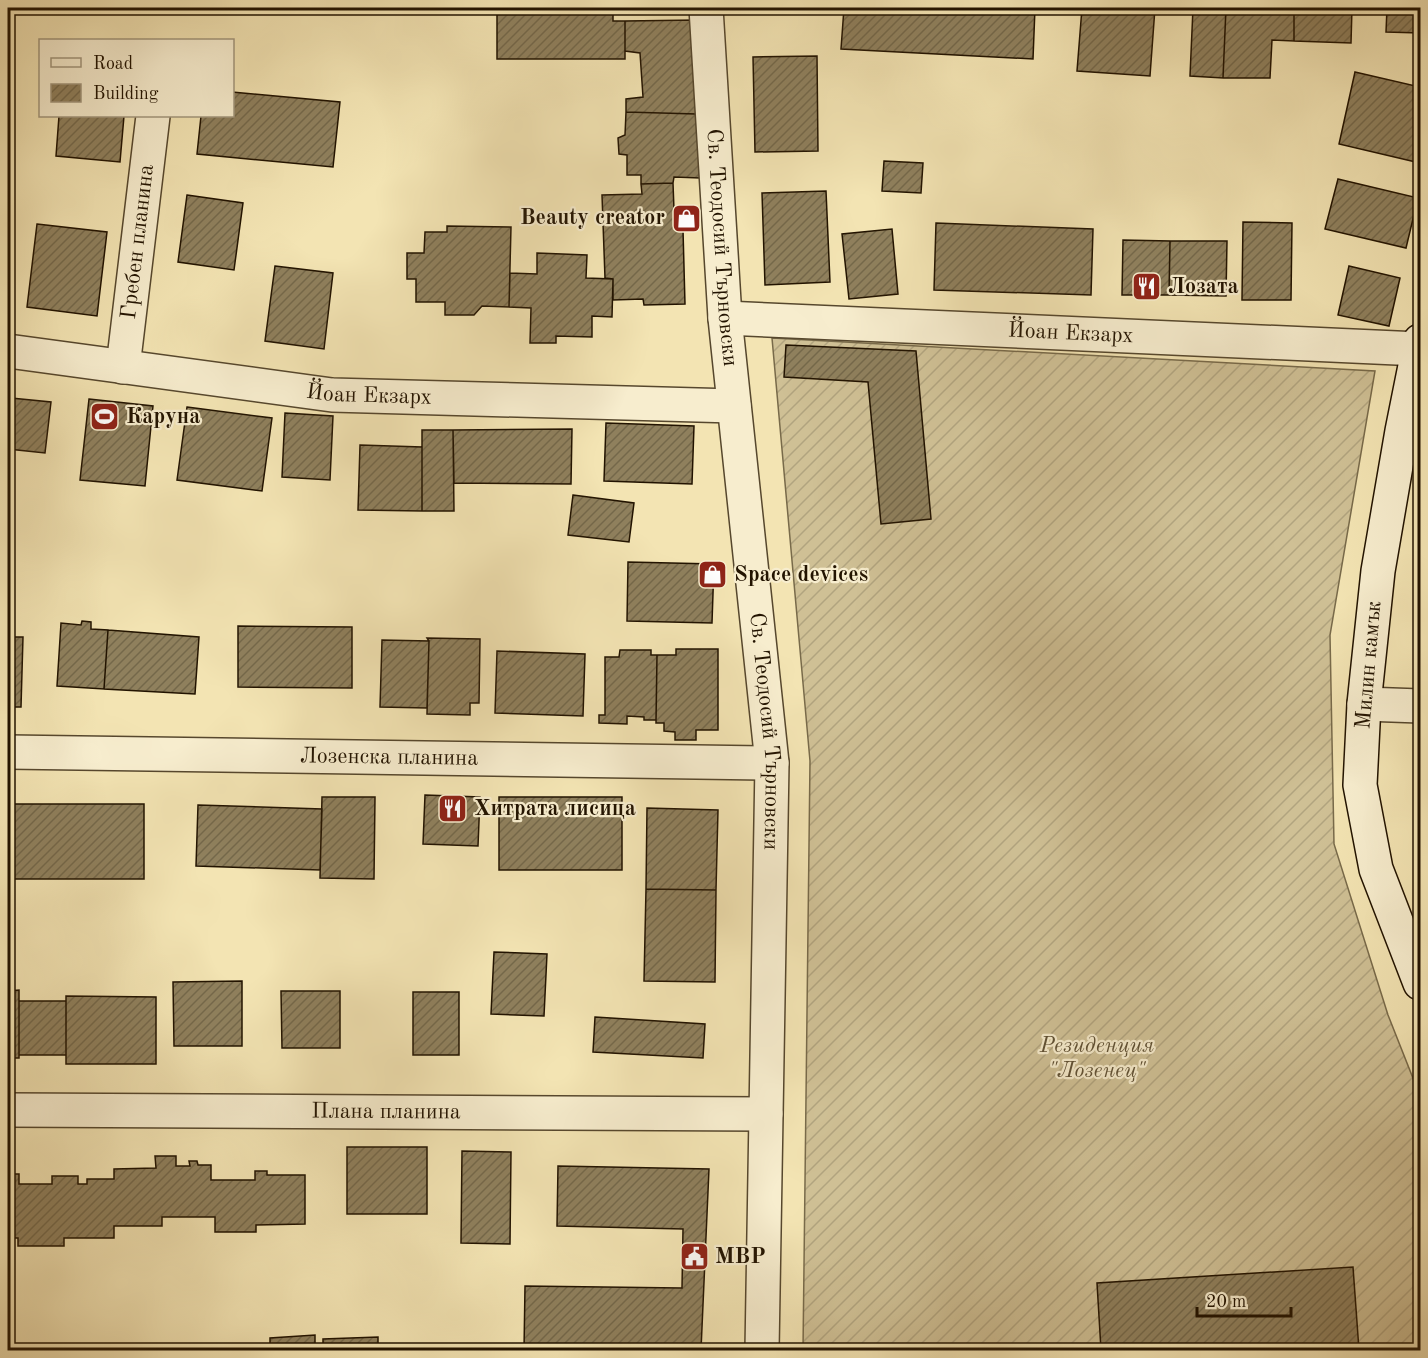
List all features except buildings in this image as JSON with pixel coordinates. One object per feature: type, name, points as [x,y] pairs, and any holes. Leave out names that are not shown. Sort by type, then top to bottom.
[{"type":"street","name":"Св. Теодосий Търновски","points":[[706,8],[724,318],[772,763],[762,1350]]},
{"type":"street","name":"Гребен планина","points":[[123,367],[153,117]]},
{"type":"street","name":"Йоан Екзарх","points":[[724,318],[1420,345]]},
{"type":"street","name":"Милин камък","points":[[1420,345],[1402,431],[1378,571],[1364,704],[1360,785],[1376,869],[1420,983]]},
{"type":"street","name":"Йоан Екзарх","points":[[8,351],[332,395],[734,406]]},
{"type":"street","points":[[1364,704],[1420,706]]},
{"type":"street","name":"Лозенска планина","points":[[8,752],[772,763]]},
{"type":"street","name":"Плана планина","points":[[8,1110],[766,1114]]},
{"type":"green space","name":"Резиденция \"Лозенец\"","points":[[772,338],[1375,371],[1330,635],[1334,844],[1388,1015],[1420,1096],[1420,1350],[803,1350],[810,761]]},
{"type":"place","name":"Beauty creator","points":[[686,218]]},
{"type":"place","name":"Лозата","points":[[1147,287]]},
{"type":"place","name":"Каруна","points":[[105,417]]},
{"type":"place","name":"Space devices","points":[[713,575]]},
{"type":"place","name":"Хитрата лисица","points":[[453,809]]},
{"type":"place","name":"МВР","points":[[694,1257]]}]
